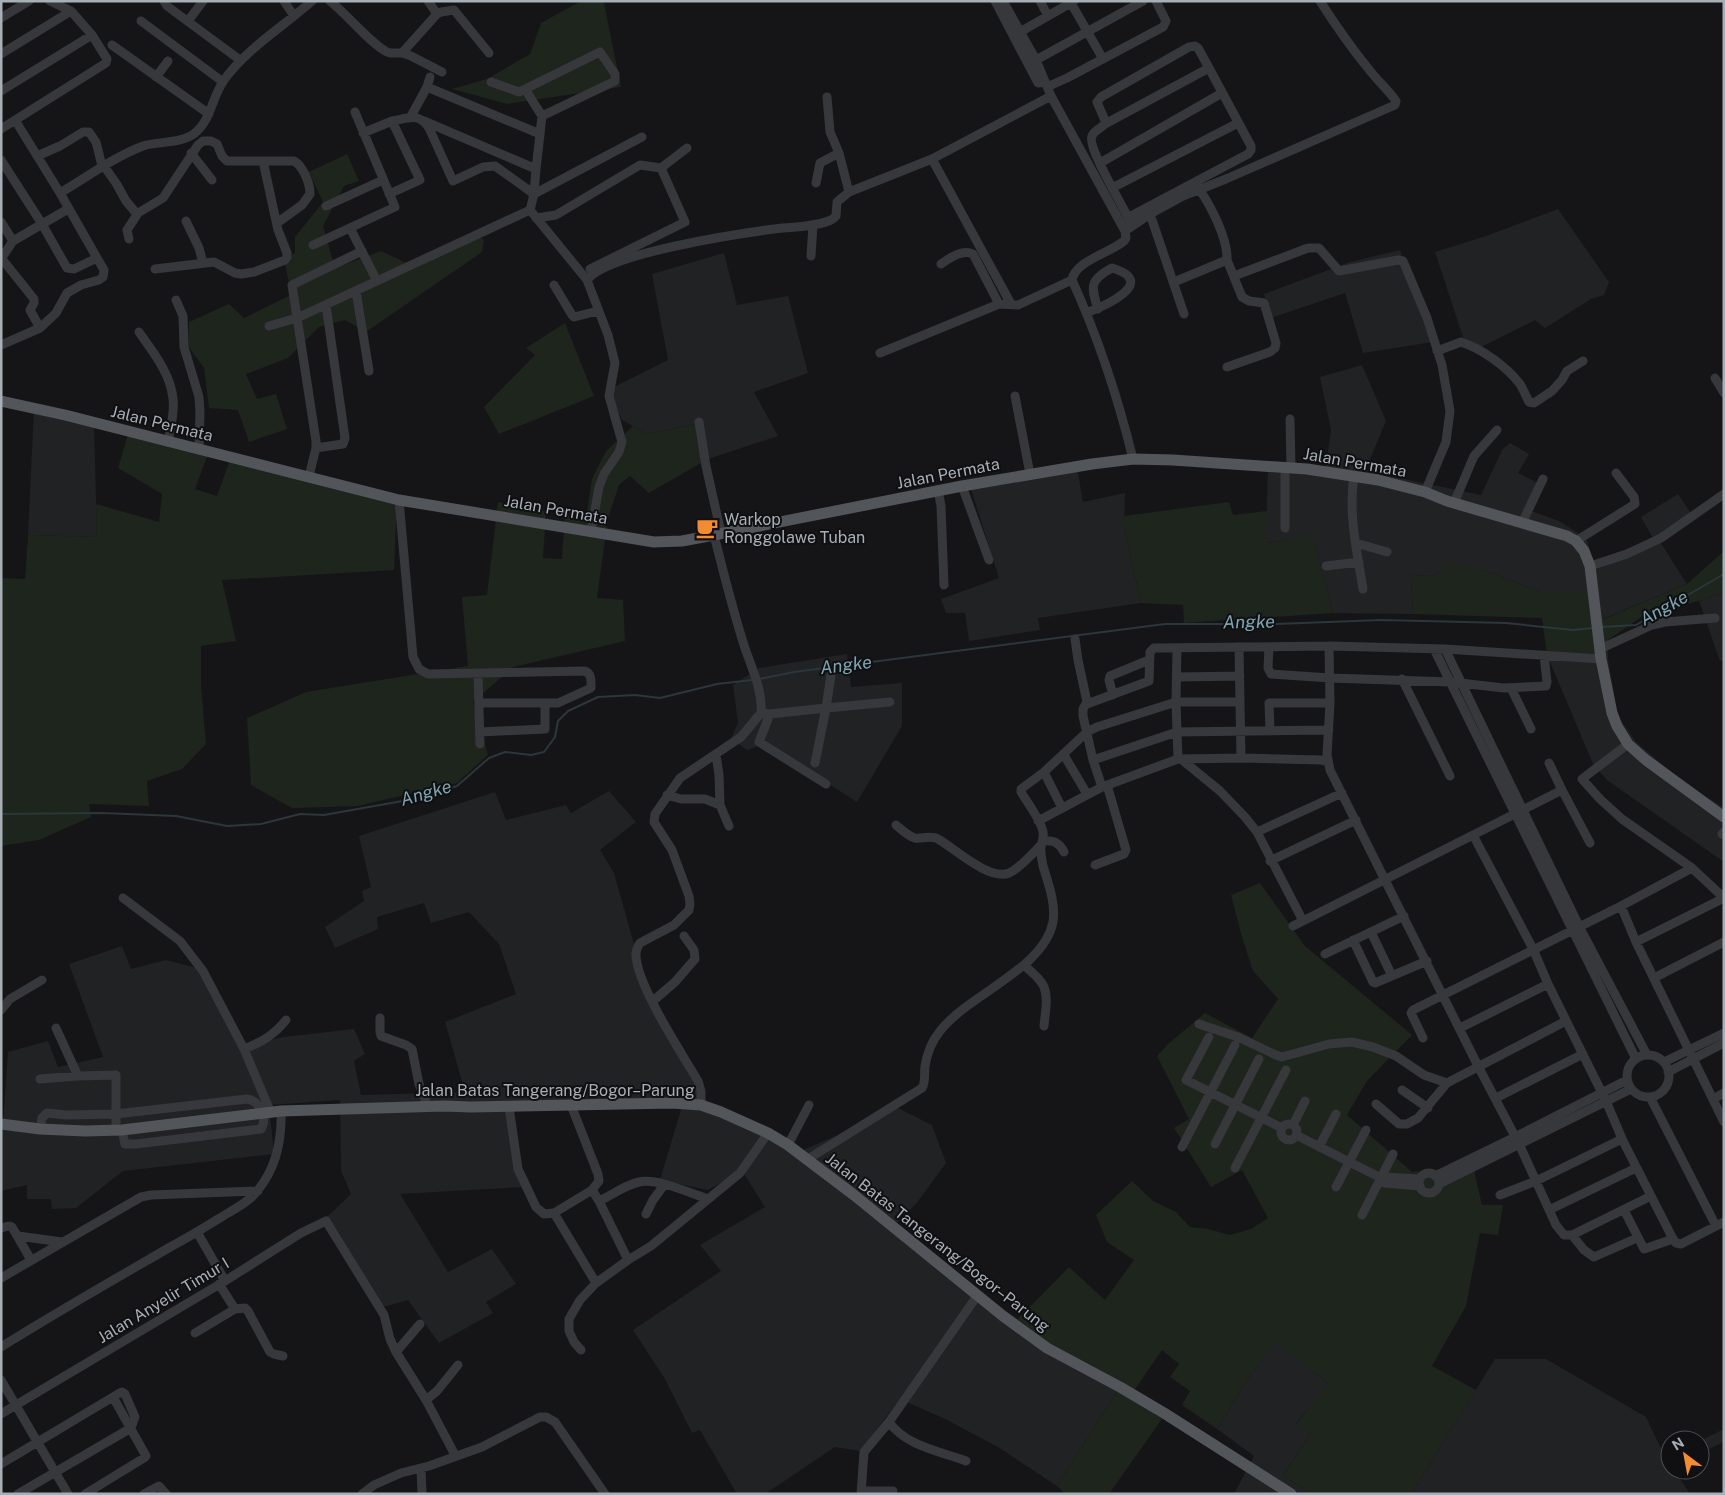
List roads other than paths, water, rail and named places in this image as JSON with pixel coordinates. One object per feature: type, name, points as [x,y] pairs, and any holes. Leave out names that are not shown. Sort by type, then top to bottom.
[{"type":"main road","name":"Jalan Permata","points":[[1,401],[65,415],[399,500],[659,542],[718,534],[938,490],[1133,459],[1288,468],[1378,480],[1424,492],[1454,503],[1567,536],[1576,541]]},
{"type":"main road","points":[[1576,541],[1584,550],[1590,566],[1600,649],[1612,713],[1617,726],[1628,744],[1646,760],[1724,817]]},
{"type":"main road","name":"Jalan Batas Tangerang/Bogor–Parung","points":[[1,1124],[40,1129],[85,1131],[272,1112],[672,1103],[701,1106],[721,1112],[768,1133],[788,1145],[978,1296],[1047,1348],[1137,1397],[1290,1494]]},
{"type":"street","points":[[1,18],[30,1]]},
{"type":"street","points":[[1,129],[106,63],[107,59],[92,35],[71,10],[50,1]]},
{"type":"street","points":[[164,1],[240,60]]},
{"type":"street","points":[[188,21],[203,1]]},
{"type":"street","points":[[284,1],[294,16]]},
{"type":"street","points":[[60,193],[143,146],[187,138],[196,133],[209,114],[223,82],[240,60],[312,1]]},
{"type":"street","points":[[330,1],[379,48],[390,53],[402,52],[442,72]]},
{"type":"street","points":[[428,1],[436,14]]},
{"type":"street","points":[[995,1],[1023,46],[1038,83],[1046,84],[1067,78],[1163,27],[1166,21],[1156,1]]},
{"type":"street","points":[[1003,1],[1020,32],[1023,46],[1036,60],[1051,96],[1129,229]]},
{"type":"street","points":[[1040,1],[1048,16]]},
{"type":"street","points":[[1036,60],[1143,1]]},
{"type":"street","points":[[1129,229],[1150,214],[1182,196],[1243,172],[1395,104],[1393,96],[1371,72],[1336,27],[1320,1]]},
{"type":"street","points":[[1020,32],[1073,2],[1103,59]]},
{"type":"street","points":[[402,52],[436,14],[453,6],[489,53]]},
{"type":"street","points":[[1,54],[71,10]]},
{"type":"street","points":[[141,22],[223,82]]},
{"type":"street","points":[[1,91],[92,35]]},
{"type":"street","points":[[112,45],[209,114]]},
{"type":"street","points":[[1105,124],[1097,104],[1098,100],[1190,47],[1195,46],[1198,48],[1251,146],[1250,152],[1129,217]]},
{"type":"street","points":[[491,82],[519,92],[600,52],[615,74],[615,81],[542,116]]},
{"type":"street","points":[[156,77],[168,61]]},
{"type":"street","points":[[1133,459],[1116,396],[1072,280],[1074,271],[1082,264],[1124,241],[1129,229],[1129,217],[1112,188],[1090,140],[1095,132],[1105,124],[1209,68]]},
{"type":"street","points":[[410,118],[427,87],[430,77]]},
{"type":"street","points":[[427,87],[540,134]]},
{"type":"street","points":[[525,89],[542,116],[534,194],[530,210]]},
{"type":"street","points":[[1100,163],[1222,93]]},
{"type":"street","points":[[588,280],[591,275],[605,268],[640,254],[725,237],[831,221],[835,218],[837,202],[849,192],[932,159],[1051,96]]},
{"type":"street","points":[[827,97],[830,132],[849,192]]},
{"type":"street","points":[[313,245],[394,207],[355,112]]},
{"type":"street","points":[[363,133],[392,121],[415,116],[536,169]]},
{"type":"street","points":[[1,345],[40,328],[56,313],[67,293],[82,285],[99,280],[103,277],[104,270],[15,120]]},
{"type":"street","points":[[389,194],[420,180],[392,121]]},
{"type":"street","points":[[424,121],[453,181],[483,167],[495,166],[534,194]]},
{"type":"street","points":[[1112,188],[1238,123]]},
{"type":"street","points":[[37,156],[60,146],[83,132],[89,132],[96,142],[98,155],[104,167],[126,201],[137,214]]},
{"type":"street","points":[[196,133],[203,141]]},
{"type":"street","points":[[534,194],[642,137]]},
{"type":"street","points":[[129,239],[127,230],[137,214],[163,198],[198,144],[203,141],[211,141],[217,144],[222,156],[227,161],[294,161],[299,165],[310,189],[309,198],[277,223]]},
{"type":"street","points":[[536,218],[556,215],[640,165],[661,168],[687,148]]},
{"type":"street","points":[[192,153],[212,180]]},
{"type":"street","points":[[816,183],[820,163],[838,153]]},
{"type":"street","points":[[932,159],[1011,304]]},
{"type":"street","points":[[1,160],[69,269],[74,269],[97,258]]},
{"type":"street","points":[[155,269],[214,262],[235,273],[241,274],[254,272],[281,263],[287,257],[270,198],[263,161]]},
{"type":"street","points":[[590,269],[685,222],[661,168]]},
{"type":"street","points":[[326,206],[383,180]]},
{"type":"street","points":[[1200,189],[1224,240],[1227,260],[1242,296],[1249,301],[1264,303],[1276,343],[1275,348],[1270,352],[1227,367]]},
{"type":"street","points":[[40,328],[30,310],[34,299],[2,259],[13,241],[68,209]]},
{"type":"street","points":[[530,210],[588,280],[615,363],[609,396],[622,442],[619,452],[604,474],[599,487],[591,532]]},
{"type":"street","points":[[268,326],[297,318],[530,210]]},
{"type":"street","points":[[1150,214],[1184,314]]},
{"type":"street","points":[[186,221],[199,248],[203,263]]},
{"type":"street","points":[[1,222],[13,241]]},
{"type":"street","points":[[810,256],[812,225]]},
{"type":"street","points":[[350,228],[377,282]]},
{"type":"street","points":[[1234,276],[1308,248],[1319,248],[1339,271],[1401,260],[1405,264],[1427,318],[1447,387],[1450,411],[1449,428],[1444,448],[1424,492]]},
{"type":"street","points":[[309,476],[316,448],[292,285],[362,251]]},
{"type":"street","points":[[941,264],[963,252],[973,254],[999,304]]},
{"type":"street","points":[[1174,282],[1227,260]]},
{"type":"street","points":[[1086,313],[1098,309],[1122,296],[1131,282],[1129,277],[1112,268],[1095,280],[1093,295],[1098,309]]},
{"type":"street","points":[[880,353],[999,304],[1018,306],[1072,280]]},
{"type":"street","points":[[554,285],[574,317],[598,311]]},
{"type":"street","points":[[356,291],[369,370]]},
{"type":"street","points":[[176,300],[183,316],[184,347],[199,396],[199,450]]},
{"type":"street","points":[[316,448],[343,444],[345,438],[326,305]]},
{"type":"street","points":[[139,332],[161,364],[172,389],[174,401],[168,442]]},
{"type":"street","points":[[1437,351],[1461,342],[1485,354],[1504,368],[1520,384],[1531,403],[1552,391],[1567,371],[1583,360]]},
{"type":"street","points":[[1716,378],[1724,393]]},
{"type":"street","points":[[1015,396],[1030,474]]},
{"type":"street","points":[[1285,528],[1290,419]]},
{"type":"street","points":[[699,422],[718,534],[743,643],[765,713],[759,742],[826,784]]},
{"type":"street","points":[[1454,503],[1474,456],[1497,430]]},
{"type":"street","points":[[1576,541],[1636,504],[1634,497],[1616,473]]},
{"type":"street","points":[[1354,476],[1352,486],[1353,518],[1362,589]]},
{"type":"street","points":[[1522,523],[1543,479]]},
{"type":"street","points":[[962,486],[989,560]]},
{"type":"street","points":[[938,490],[941,506],[944,585]]},
{"type":"street","points":[[1590,566],[1627,554],[1661,538],[1724,494]]},
{"type":"street","points":[[399,500],[410,632],[416,664],[421,671],[428,674],[585,671],[591,677],[591,688],[558,703],[479,704]]},
{"type":"street","points":[[1356,543],[1387,552]]},
{"type":"street","points":[[1326,566],[1358,562]]},
{"type":"street","points":[[1087,704],[1149,681],[1149,660],[1152,648],[1329,646],[1445,649],[1544,655],[1600,649],[1665,622],[1715,618]]},
{"type":"street","points":[[1075,639],[1087,696],[1087,704],[1083,712],[1093,760],[1105,786],[1126,850],[1124,854],[1095,865]]},
{"type":"street","points":[[1329,646],[1328,762],[1478,1066],[1496,1098],[1560,1231],[1564,1236],[1572,1235],[1652,1196]]},
{"type":"street","points":[[1239,647],[1241,758]]},
{"type":"street","points":[[1269,647],[1268,668],[1272,674],[1330,678],[1402,679],[1511,688],[1546,686],[1544,655]]},
{"type":"street","points":[[1177,648],[1178,677],[1176,702],[1180,759],[1235,805],[1257,832],[1270,861],[1303,921]]},
{"type":"street","points":[[1434,649],[1519,812]]},
{"type":"street","points":[[1445,649],[1519,812],[1636,1059]]},
{"type":"street","points":[[1113,695],[1109,680],[1110,676],[1149,660]]},
{"type":"street","points":[[478,674],[480,744]]},
{"type":"street","points":[[815,763],[831,675]]},
{"type":"street","points":[[1178,677],[1240,676]]},
{"type":"street","points":[[1402,679],[1450,776]]},
{"type":"street","points":[[1511,688],[1531,729]]},
{"type":"street","points":[[701,1106],[701,1091],[698,1081],[652,1001],[640,972],[636,955],[637,948],[642,941],[674,926],[688,910],[690,904],[689,896],[672,850],[653,818],[680,778],[741,737],[765,713],[890,702]]},
{"type":"street","points":[[808,1159],[922,1088],[928,1051],[940,1030],[975,999],[1024,965],[1040,948],[1053,922],[1052,900],[1042,859],[1043,830],[1021,790],[1064,755],[1087,732],[1176,702],[1240,702]]},
{"type":"street","points":[[480,732],[545,729],[545,703]]},
{"type":"street","points":[[1270,730],[1269,703],[1330,703]]},
{"type":"street","points":[[1093,760],[1177,732],[1329,730]]},
{"type":"street","points":[[1628,744],[1582,779],[1622,819],[1692,868],[1724,898],[1636,942]]},
{"type":"street","points":[[716,755],[720,780],[720,804],[729,826]]},
{"type":"street","points":[[1064,755],[1087,794]]},
{"type":"street","points":[[1038,821],[1105,786],[1180,759],[1241,758],[1321,760],[1328,762]]},
{"type":"street","points":[[1549,763],[1590,843]]},
{"type":"street","points":[[1044,772],[1062,808]]},
{"type":"street","points":[[1293,926],[1562,790]]},
{"type":"street","points":[[1257,832],[1342,793]]},
{"type":"street","points":[[667,795],[682,799],[705,799],[720,804]]},
{"type":"street","points":[[1270,861],[1356,820]]},
{"type":"street","points":[[896,825],[915,838],[936,838],[987,870],[1002,874],[1008,874],[1014,870],[1042,843],[1051,840],[1057,843],[1064,852]]},
{"type":"street","points":[[1473,835],[1533,949],[1636,1168],[1673,1239],[1676,1243],[1681,1244],[1720,1224],[1650,1097]]},
{"type":"street","points":[[1423,1038],[1411,1011],[1621,906],[1692,868]]},
{"type":"street","points":[[1,1347],[61,1309],[241,1205],[258,1191],[279,1148],[282,1125],[272,1112],[244,1049],[203,970],[172,934],[123,898]]},
{"type":"street","points":[[1621,906],[1636,942],[1724,1122]]},
{"type":"street","points":[[1326,954],[1404,916]]},
{"type":"street","points":[[1575,928],[1647,1055]]},
{"type":"street","points":[[1371,932],[1392,976]]},
{"type":"street","points":[[652,1001],[675,982],[695,959],[694,950],[684,936]]},
{"type":"street","points":[[1353,940],[1374,983],[1427,961]]},
{"type":"street","points":[[1654,978],[1724,942]]},
{"type":"street","points":[[1024,965],[1044,987],[1044,1026]]},
{"type":"street","points":[[1,1010],[10,999],[42,980]]},
{"type":"street","points":[[1460,1028],[1548,984]]},
{"type":"street","points":[[380,1018],[380,1032],[383,1038],[406,1045],[412,1050],[419,1084],[428,1107]]},
{"type":"street","points":[[244,1049],[269,1038],[286,1020]]},
{"type":"street","points":[[1376,1104],[1399,1124],[1403,1125],[1413,1122],[1428,1108],[1447,1083],[1566,1021]]},
{"type":"street","points":[[1199,1024],[1238,1037],[1282,1057],[1329,1044],[1352,1042],[1373,1047],[1396,1056],[1424,1075],[1447,1083]]},
{"type":"street","points":[[56,1028],[78,1076]]},
{"type":"street","points":[[1668,1072],[1724,1034]]},
{"type":"street","points":[[1209,1037],[1186,1080],[1282,1128]]},
{"type":"street","points":[[1664,1062],[1724,1043]]},
{"type":"street","points":[[1182,1147],[1235,1045]]},
{"type":"street","points":[[1496,1098],[1583,1054]]},
{"type":"street","points":[[1647,1055],[1656,1057],[1664,1062],[1668,1072],[1668,1081],[1663,1090],[1650,1097],[1640,1096],[1629,1085],[1629,1066],[1636,1059],[1647,1055]]},
{"type":"street","points":[[1215,1144],[1258,1059]]},
{"type":"street","points":[[1236,1168],[1286,1070]]},
{"type":"street","points":[[40,1079],[116,1076],[116,1114],[119,1129]]},
{"type":"street","points":[[1437,1180],[1629,1085]]},
{"type":"street","points":[[1402,1090],[1428,1108]]},
{"type":"street","points":[[1712,1099],[1724,1093]]},
{"type":"street","points":[[40,1129],[42,1118],[47,1113],[67,1115],[116,1114],[247,1099],[253,1100],[272,1112]]},
{"type":"street","points":[[1293,1125],[1305,1101]]},
{"type":"street","points":[[509,1107],[518,1169],[536,1207],[545,1215],[554,1213],[592,1190],[599,1181],[571,1105]]},
{"type":"street","points":[[788,1145],[809,1105]]},
{"type":"street","points":[[1319,1147],[1336,1114]]},
{"type":"street","points":[[1282,1128],[1286,1125],[1293,1125]]},
{"type":"street","points":[[1293,1125],[1297,1131],[1296,1135]]},
{"type":"street","points":[[1282,1128],[1282,1135],[1286,1139],[1296,1135]]},
{"type":"street","points":[[1336,1187],[1366,1130]]},
{"type":"street","points":[[581,1350],[574,1342],[569,1331],[569,1319],[580,1300],[596,1283],[651,1246],[740,1173],[768,1133]]},
{"type":"street","points":[[1296,1135],[1381,1178],[1420,1182]]},
{"type":"street","points":[[1500,1195],[1536,1181],[1622,1139]]},
{"type":"street","points":[[1362,1215],[1393,1154]]},
{"type":"street","points":[[1549,1210],[1636,1168]]},
{"type":"street","points":[[1420,1182],[1427,1174],[1437,1180]]},
{"type":"street","points":[[1420,1182],[1426,1192],[1432,1193],[1436,1189],[1437,1180]]},
{"type":"street","points":[[599,1201],[639,1182],[664,1185],[708,1199]]},
{"type":"street","points":[[646,1214],[652,1200],[664,1185]]},
{"type":"street","points":[[592,1190],[628,1260]]},
{"type":"street","points":[[1,1278],[141,1197],[150,1194],[258,1191]]},
{"type":"street","points":[[1624,1210],[1643,1247],[1646,1248],[1673,1239]]},
{"type":"street","points":[[554,1213],[596,1283]]},
{"type":"street","name":"Jalan Anyelir Timur I","points":[[1,1414],[222,1282],[301,1232],[326,1221],[384,1315],[390,1339],[396,1352]]},
{"type":"street","points":[[1,1228],[12,1227],[31,1260]]},
{"type":"street","points":[[197,1232],[235,1309]]},
{"type":"street","points":[[1572,1235],[1584,1250],[1594,1257],[1638,1238]]},
{"type":"street","points":[[18,1236],[63,1242]]},
{"type":"street","points":[[893,1491],[861,1493],[864,1452],[889,1422],[978,1296]]},
{"type":"street","points":[[195,1332],[235,1309],[245,1308],[270,1352],[283,1356]]},
{"type":"street","points":[[420,1324],[396,1352],[426,1400],[455,1455]]},
{"type":"street","points":[[426,1400],[438,1391],[458,1365]]},
{"type":"street","points":[[1,1380],[68,1494]]},
{"type":"street","points":[[1,1464],[113,1397],[122,1392],[124,1394],[135,1415],[131,1428],[18,1494]]},
{"type":"street","points":[[85,1494],[144,1458],[145,1453],[113,1397]]},
{"type":"street","points":[[362,1494],[374,1485],[401,1472],[421,1468],[482,1447],[533,1420],[546,1417],[555,1422],[605,1494]]},
{"type":"street","points":[[889,1422],[895,1431],[907,1440],[966,1461]]},
{"type":"street","points":[[421,1468],[422,1494]]},
{"type":"street","points":[[144,1494],[157,1486],[162,1488],[166,1494]]},
{"type":"waterway","name":"Angke","points":[[1602,627],[1636,625],[1724,574]]},
{"type":"waterway","name":"Angke","points":[[759,679],[794,672],[1165,624],[1276,624],[1381,620],[1506,623],[1573,630],[1593,628]]},
{"type":"waterway","name":"Angke","points":[[1,814],[102,813],[176,816],[227,826],[261,824],[300,814],[324,815],[425,797],[457,786],[489,758],[505,752],[531,755],[544,752],[555,737],[558,721],[568,711],[598,697],[635,695],[660,698],[717,684],[752,680]]},
{"type":"place","name":"Warkop Ronggolawe Tuban","points":[[707,528]]}]
